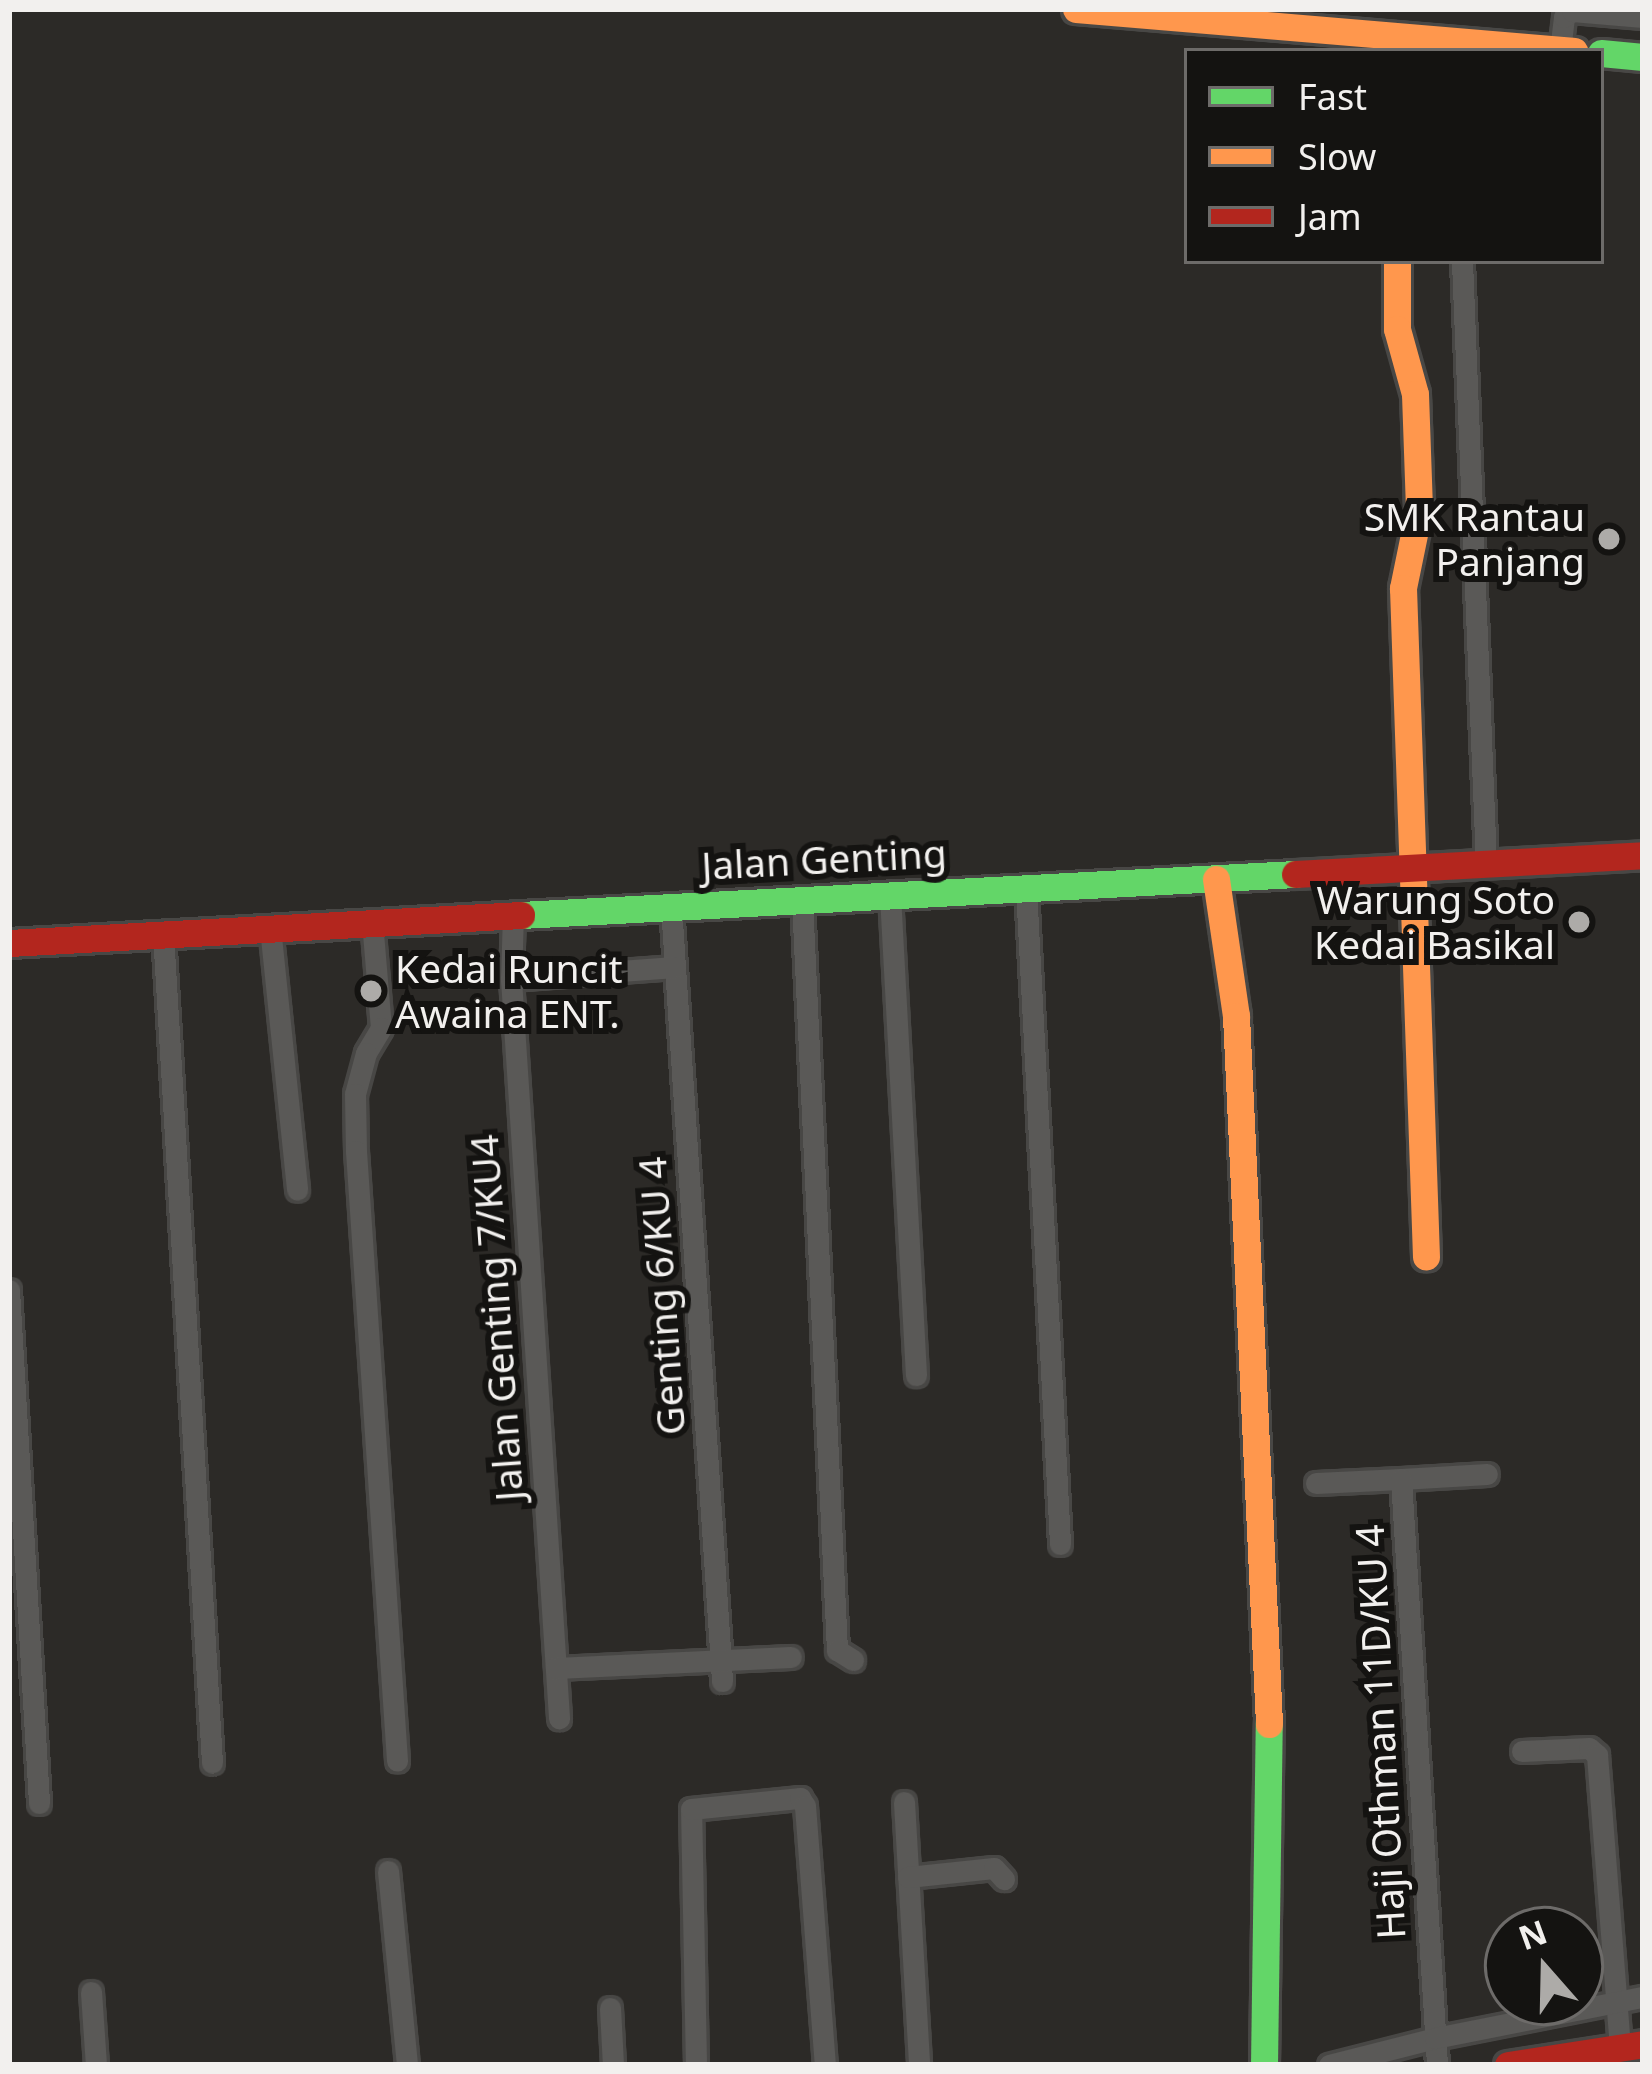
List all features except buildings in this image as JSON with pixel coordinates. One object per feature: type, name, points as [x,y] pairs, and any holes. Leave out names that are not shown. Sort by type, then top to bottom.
[{"type":"street","points":[[1076,9],[1399,44],[1506,48]]},
{"type":"street","points":[[1560,48],[1564,17],[1572,11],[1643,17]]},
{"type":"street","points":[[1604,53],[1643,57]]},
{"type":"street","points":[[1397,264],[1397,329],[1415,394],[1419,510],[1403,588],[1426,1257]]},
{"type":"street","points":[[1462,264],[1486,864]]},
{"type":"street","name":"Jalan Genting","points":[[9,943],[1643,855]]},
{"type":"street","points":[[1216,879],[1236,1016],[1269,1705],[1264,2065]]},
{"type":"street","points":[[1026,888],[1060,1544]]},
{"type":"street","points":[[890,895],[916,1375]]},
{"type":"street","points":[[802,900],[837,1650],[853,1660]]},
{"type":"street","name":"Genting 6/KU 4","points":[[671,906],[721,1670]]},
{"type":"street","name":"Jalan Genting 7/KU4","points":[[513,913],[511,979],[559,1718]]},
{"type":"street","points":[[372,921],[381,1028],[365,1053],[355,1094],[356,1151],[397,1762]]},
{"type":"street","points":[[270,927],[297,1190]]},
{"type":"street","points":[[164,933],[212,1763]]},
{"type":"street","points":[[511,979],[675,967]]},
{"type":"street","points":[[9,1291],[39,1803]]},
{"type":"street","points":[[1401,1479],[1487,1474]]},
{"type":"street","name":"Haji Othman 11D/KU 4","points":[[1316,1483],[1401,1479],[1437,2065]]},
{"type":"street","points":[[556,1668],[721,1670],[791,1657]]},
{"type":"street","points":[[1508,2065],[1632,2046],[1614,2002],[1597,1755],[1589,1748],[1522,1751]]},
{"type":"street","points":[[696,2065],[691,1809],[800,1798],[806,1806],[825,2065]]},
{"type":"street","points":[[904,1802],[920,2065]]},
{"type":"street","points":[[908,1877],[994,1868],[1004,1879]]},
{"type":"street","points":[[388,1871],[407,2065]]},
{"type":"street","points":[[91,1992],[96,2065]]},
{"type":"street","points":[[1329,2065],[1435,2038],[1643,1997]]},
{"type":"street","points":[[610,2008],[613,2065]]},
{"type":"traffic: fast","points":[[1604,53],[1643,57]]},
{"type":"traffic: fast","points":[[521,915],[1295,874]]},
{"type":"traffic: fast","points":[[1264,2065],[1269,1724]]},
{"type":"traffic: slow","points":[[1076,9],[1538,48]]},
{"type":"traffic: slow","points":[[1397,264],[1397,329],[1415,394],[1419,510],[1403,588],[1426,1257]]},
{"type":"traffic: slow","points":[[1216,879],[1236,1016],[1269,1724]]},
{"type":"traffic: jam","points":[[1295,874],[1643,855]]},
{"type":"traffic: jam","points":[[9,943],[521,915]]},
{"type":"traffic: jam","points":[[1508,2065],[1643,2044]]},
{"type":"place","name":"SMK Rantau Panjang","points":[[1609,539]]},
{"type":"place","name":"Warung Soto Kedai Basikal","points":[[1579,922]]},
{"type":"place","name":"Kedai Runcit Awaina ENT.","points":[[371,991]]}]
